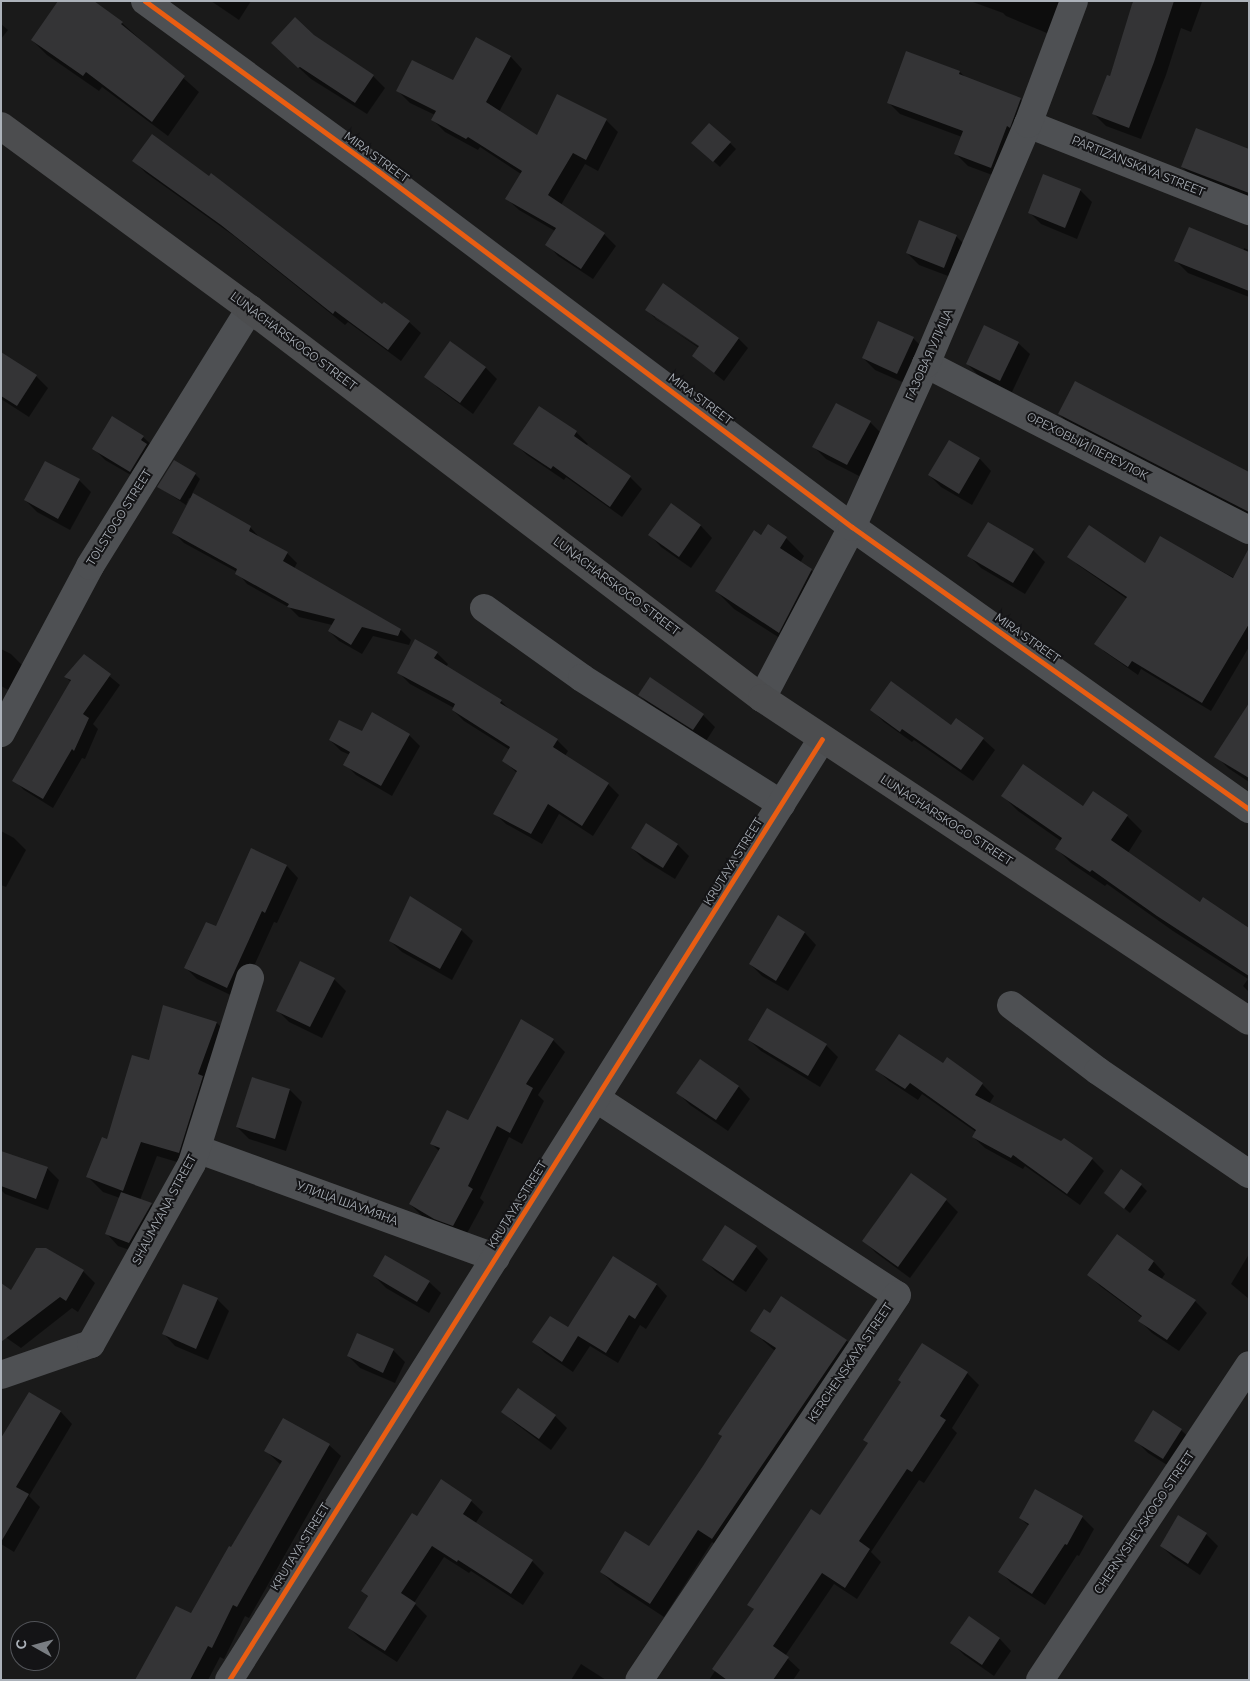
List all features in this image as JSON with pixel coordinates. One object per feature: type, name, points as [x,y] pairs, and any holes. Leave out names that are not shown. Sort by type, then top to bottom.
[{"type":"main road","name":"LUNACHARSKOGO STREET","points":[[1,126],[250,309],[762,698],[1249,1021]]},
{"type":"street","name":"MIRA STREET","points":[[145,1],[378,171],[852,527],[1249,809]]},
{"type":"street","name":"ГАЗОВАЯ УЛИЦА","points":[[762,698],[852,527],[926,364],[1028,124],[1074,1]]},
{"type":"street","name":"PARTIZANSKAYA STREET","points":[[1028,124],[1249,211]]},
{"type":"street","name":"TOLSTOGO STREET","points":[[1,733],[90,566],[250,309]]},
{"type":"street","name":"ОРЕХОВЫЙ ПЕРЕУЛОК","points":[[926,364],[1249,530]]},
{"type":"street","points":[[484,608],[582,678],[782,804]]},
{"type":"street","name":"KRUTAYA STREET","points":[[229,1680],[597,1099],[822,739]]},
{"type":"street","name":"SHAUMYANA STREET","points":[[1,1375],[91,1344],[192,1163],[250,978]]},
{"type":"street","points":[[1011,1005],[1098,1071],[1249,1174]]},
{"type":"street","name":"KERCHENSKAYA STREET","points":[[597,1099],[897,1295],[639,1680]]},
{"type":"street","name":"УЛИЦА ШАУМЯНА","points":[[197,1149],[496,1258]]},
{"type":"street","name":"CHERNYSHEVSKOGO STREET","points":[[1040,1680],[1249,1365]]},
{"type":"building","points":[[58,1],[94,1],[123,22],[121,24],[185,76],[152,122],[86,72],[83,76],[31,40]]},
{"type":"building","points":[[1133,1],[1174,1],[1154,62],[1129,128],[1092,114],[1107,75],[1110,76]]},
{"type":"building","points":[[295,17],[314,35],[374,75],[355,103],[300,67],[298,68],[271,43]]},
{"type":"building","points":[[476,37],[511,56],[486,102],[537,135],[557,94],[607,119],[586,160],[573,153],[548,195],[605,233],[581,269],[545,245],[556,228],[505,199],[522,171],[468,137],[466,139],[431,120],[436,111],[396,91],[412,60],[453,80]]},
{"type":"building","points":[[906,51],[960,71],[959,74],[1021,98],[1010,128],[1007,126],[991,168],[954,154],[963,131],[887,103]]},
{"type":"building","points":[[709,123],[731,142],[713,162],[691,143]]},
{"type":"building","points":[[1196,128],[1249,149],[1249,193],[1181,167]]},
{"type":"building","points":[[152,134],[209,176],[211,173],[382,304],[384,302],[410,321],[388,350],[335,311],[333,314],[221,225],[132,161]]},
{"type":"building","points":[[1043,174],[1081,189],[1065,228],[1028,213]]},
{"type":"building","points":[[919,220],[957,235],[944,268],[906,253]]},
{"type":"building","points":[[1189,227],[1249,252],[1249,291],[1174,261]]},
{"type":"building","points":[[663,283],[739,338],[714,373],[692,356],[699,346],[645,310]]},
{"type":"building","points":[[878,321],[914,337],[897,374],[862,358]]},
{"type":"building","points":[[984,325],[1019,342],[1000,381],[966,364]]},
{"type":"building","points":[[450,341],[486,367],[460,403],[424,377]]},
{"type":"building","points":[[1,352],[37,375],[17,406],[1,396]]},
{"type":"building","points":[[1075,381],[1249,472],[1249,512],[1058,414]]},
{"type":"building","points":[[836,403],[871,421],[847,465],[812,447]]},
{"type":"building","points":[[539,406],[577,431],[574,436],[631,476],[610,507],[553,466],[551,469],[513,444]]},
{"type":"building","points":[[112,416],[144,436],[141,440],[147,444],[130,472],[92,449]]},
{"type":"building","points":[[949,440],[980,458],[959,494],[928,475]]},
{"type":"building","points":[[174,460],[196,473],[180,500],[157,487]]},
{"type":"building","points":[[45,461],[80,479],[58,519],[24,500]]},
{"type":"building","points":[[193,493],[251,526],[249,531],[288,552],[283,561],[401,629],[398,636],[362,627],[351,645],[328,631],[335,619],[287,607],[289,604],[235,574],[237,569],[172,533]]},
{"type":"building","points":[[671,503],[701,525],[679,557],[648,535]]},
{"type":"building","points":[[988,522],[1034,549],[1013,583],[967,556]]},
{"type":"building","points":[[768,524],[787,537],[780,548],[812,569],[779,633],[715,591],[754,530],[761,535]]},
{"type":"building","points":[[1089,525],[1145,563],[1160,536],[1233,578],[1249,548],[1249,624],[1202,703],[1132,661],[1128,667],[1094,644],[1127,597],[1067,557]]},
{"type":"building","points":[[415,639],[438,652],[434,658],[502,700],[500,703],[558,739],[553,747],[609,783],[582,826],[548,804],[531,834],[493,814],[517,771],[502,761],[510,747],[452,710],[455,704],[397,673]]},
{"type":"building","points":[[84,654],[111,674],[83,714],[89,718],[74,751],[72,749],[43,799],[12,781],[71,680],[64,677]]},
{"type":"building","points":[[650,677],[704,714],[693,730],[638,695]]},
{"type":"building","points":[[891,681],[951,725],[956,718],[984,738],[961,770],[902,729],[900,732],[870,710]]},
{"type":"building","points":[[1249,703],[1249,778],[1214,757]]},
{"type":"building","points":[[372,712],[410,734],[381,786],[343,765],[350,752],[329,740],[339,720],[362,731]]},
{"type":"building","points":[[1023,764],[1083,806],[1093,791],[1128,815],[1111,840],[1200,902],[1203,897],[1249,928],[1249,976],[1157,916],[1092,870],[1090,872],[1055,849],[1062,838],[1001,796]]},
{"type":"building","points":[[646,823],[678,844],[663,868],[631,848]]},
{"type":"building","points":[[251,848],[287,865],[265,913],[262,911],[227,988],[184,968],[206,922],[216,926]]},
{"type":"building","points":[[410,896],[462,929],[440,969],[389,941]]},
{"type":"building","points":[[778,915],[805,932],[776,981],[749,964]]},
{"type":"building","points":[[300,961],[335,978],[310,1027],[276,1011]]},
{"type":"building","points":[[163,1005],[217,1022],[198,1074],[203,1076],[179,1153],[141,1142],[123,1191],[86,1177],[102,1137],[107,1139],[132,1055],[149,1060]]},
{"type":"building","points":[[767,1008],[827,1044],[808,1076],[748,1040]]},
{"type":"building","points":[[521,1019],[554,1039],[526,1084],[533,1088],[510,1133],[497,1126],[468,1186],[473,1189],[453,1226],[434,1219],[409,1204],[440,1148],[430,1144],[447,1110],[468,1120]]},
{"type":"building","points":[[899,1034],[943,1063],[947,1057],[983,1083],[975,1095],[1061,1141],[1064,1138],[1093,1158],[1067,1194],[1013,1155],[1011,1158],[972,1137],[976,1130],[910,1083],[905,1089],[875,1070]]},
{"type":"building","points":[[700,1059],[739,1086],[716,1120],[676,1093]]},
{"type":"building","points":[[252,1077],[290,1089],[275,1139],[236,1127]]},
{"type":"building","points":[[1,1151],[48,1167],[36,1199],[1,1186]]},
{"type":"building","points":[[1121,1169],[1142,1184],[1124,1209],[1104,1193]]},
{"type":"building","points":[[911,1173],[947,1199],[898,1267],[862,1241]]},
{"type":"building","points":[[121,1192],[152,1203],[129,1243],[105,1234]]},
{"type":"building","points":[[725,1225],[757,1246],[733,1281],[702,1260]]},
{"type":"building","points":[[1117,1234],[1154,1261],[1148,1270],[1196,1300],[1167,1340],[1138,1321],[1142,1316],[1087,1275]]},
{"type":"building","points":[[36,1248],[46,1248],[84,1270],[66,1301],[60,1297],[1,1342],[1,1283],[11,1290]]},
{"type":"building","points":[[385,1255],[430,1281],[417,1302],[373,1276]]},
{"type":"building","points":[[613,1256],[657,1284],[635,1319],[629,1315],[606,1353],[578,1336],[562,1362],[532,1342],[550,1316],[568,1327]]},
{"type":"building","points":[[183,1284],[218,1298],[196,1349],[162,1334]]},
{"type":"building","points":[[781,1296],[847,1340],[712,1539],[698,1530],[650,1604],[600,1572],[625,1531],[649,1546],[703,1466],[722,1436],[718,1434],[776,1348],[750,1331],[764,1309],[770,1313]]},
{"type":"building","points":[[357,1333],[394,1349],[383,1373],[347,1356]]},
{"type":"building","points":[[922,1343],[968,1372],[940,1416],[946,1420],[912,1472],[907,1469],[859,1541],[870,1549],[845,1588],[822,1573],[773,1646],[789,1657],[773,1680],[727,1680],[712,1669],[754,1609],[747,1605],[811,1509],[820,1515],[868,1443],[863,1440],[901,1382],[898,1380]]},
{"type":"building","points":[[518,1388],[556,1415],[539,1439],[501,1412]]},
{"type":"building","points":[[29,1392],[61,1411],[16,1487],[29,1494],[1,1542],[1,1438]]},
{"type":"building","points":[[1153,1410],[1182,1429],[1163,1459],[1134,1441]]},
{"type":"building","points":[[283,1418],[330,1444],[237,1607],[233,1605],[212,1648],[208,1646],[190,1680],[135,1680],[176,1606],[191,1613],[229,1546],[231,1547],[282,1461],[264,1451]]},
{"type":"building","points":[[441,1479],[472,1500],[463,1514],[533,1560],[511,1594],[458,1560],[457,1562],[432,1546],[401,1593],[416,1603],[385,1651],[348,1628],[368,1596],[361,1591],[412,1513],[417,1516]]},
{"type":"building","points":[[1035,1489],[1083,1516],[1067,1545],[1065,1544],[1032,1594],[998,1572],[1029,1524],[1019,1518]]},
{"type":"building","points":[[1178,1515],[1207,1533],[1188,1564],[1160,1546]]},
{"type":"building","points":[[969,1616],[1000,1638],[982,1665],[950,1643]]},
{"type":"cycle path","points":[[145,1],[378,171],[852,527],[1249,809]]},
{"type":"cycle path","points":[[229,1680],[822,739]]}]
